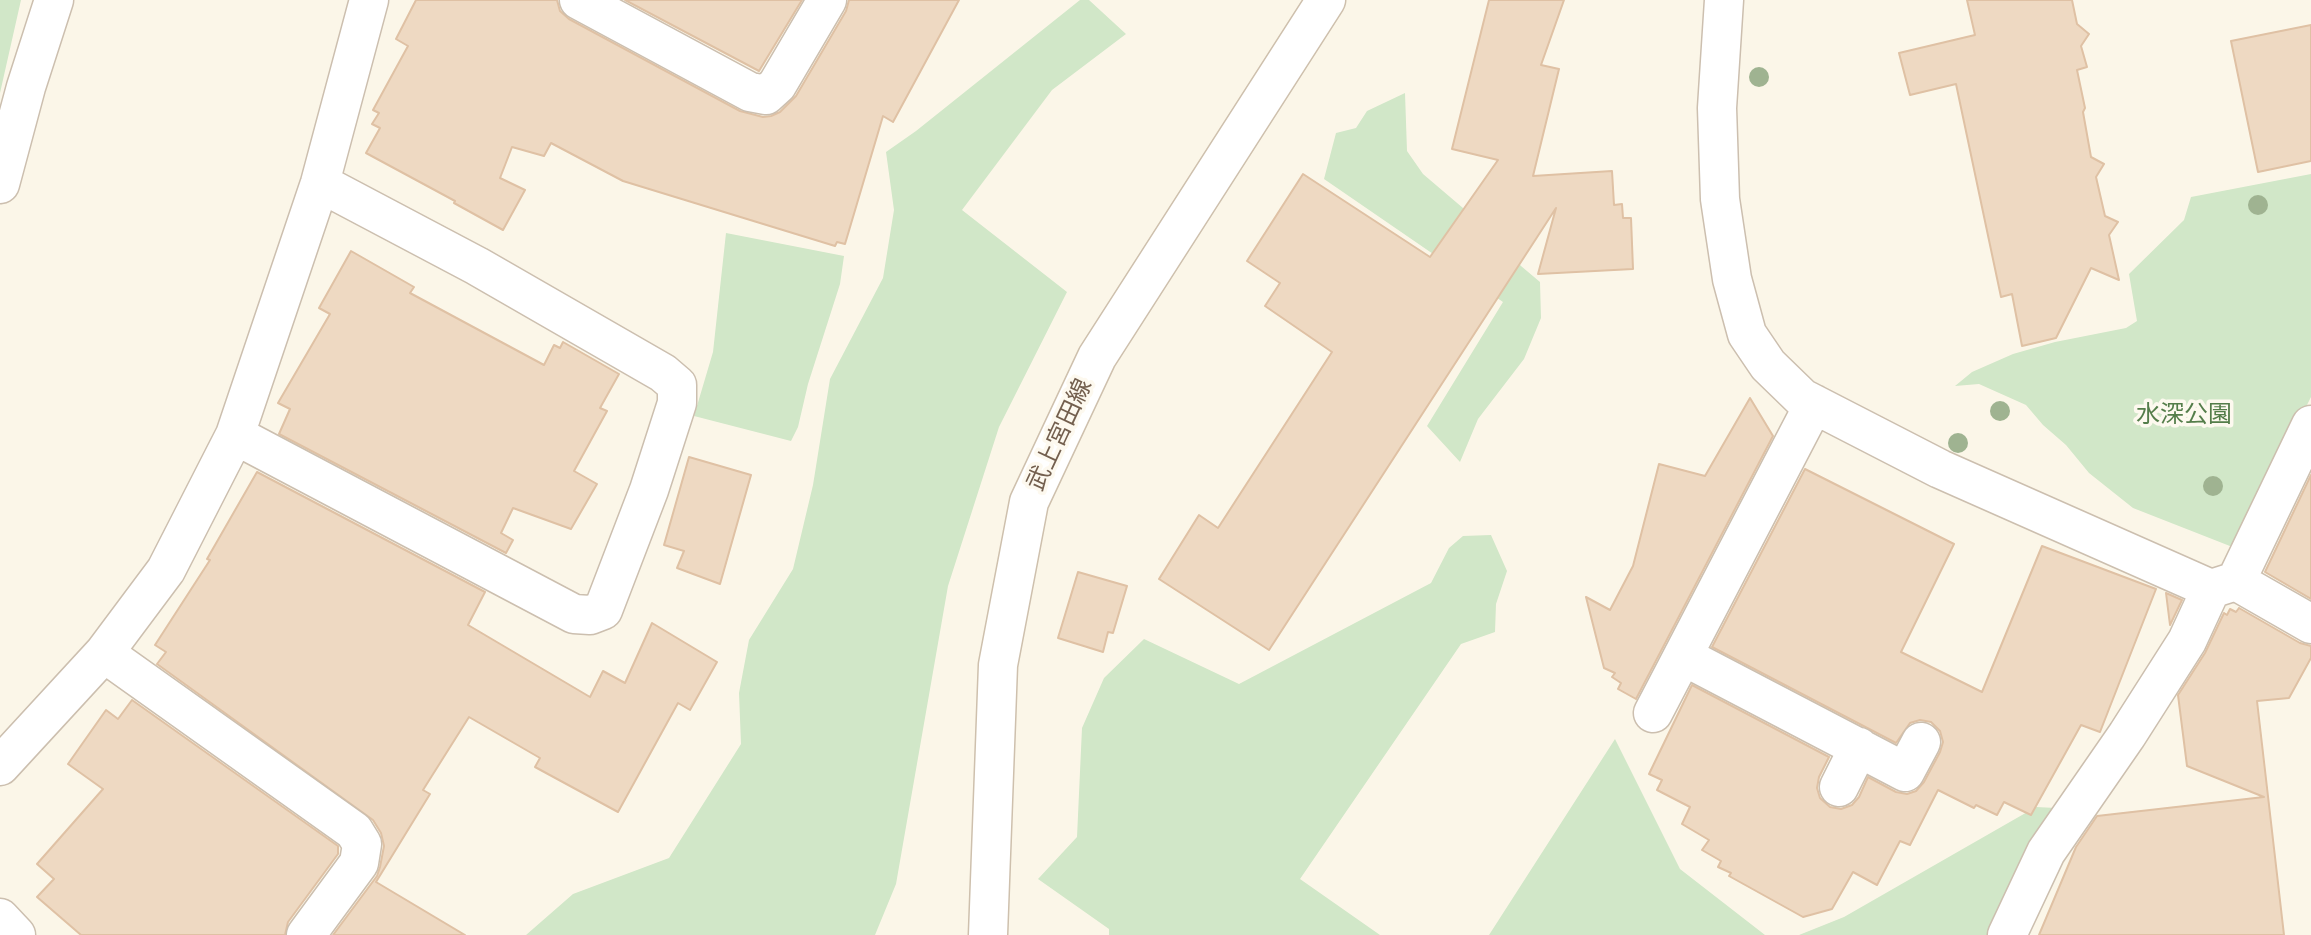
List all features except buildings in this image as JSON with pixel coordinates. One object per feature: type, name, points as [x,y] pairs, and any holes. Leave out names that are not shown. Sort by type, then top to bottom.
[{"type":"street","points":[[0,184],[26,87],[54,0]]},
{"type":"street","points":[[0,766],[104,653],[166,570],[235,435],[320,183],[369,0]]},
{"type":"street","points":[[579,0],[750,92],[765,96],[778,85],[827,0]]},
{"type":"street","name":"武上宮田線","points":[[988,935],[998,665],[1029,502],[1097,357],[1326,0]]},
{"type":"street","points":[[1724,0],[1717,121],[1720,200],[1732,279],[1747,334],[1768,365],[1802,398],[1940,469],[2311,624]]},
{"type":"street","points":[[235,435],[574,614],[590,615],[603,610],[649,490],[677,403],[677,385],[663,373],[477,266],[320,183]]},
{"type":"street","points":[[1653,713],[1814,404]]},
{"type":"street","points":[[2007,935],[2046,852],[2127,735],[2223,585],[2311,425]]},
{"type":"street","points":[[104,653],[354,831],[362,844],[359,863],[306,935]]},
{"type":"street","points":[[1683,656],[1905,772],[1921,742]]},
{"type":"street","points":[[1839,787],[1858,747]]},
{"type":"street","points":[[0,918],[16,935]]},
{"type":"green space","points":[[0,0],[21,0],[0,93]]},
{"type":"green space","points":[[1080,0],[1089,0],[1126,34],[1052,90],[962,210],[1067,292],[999,427],[948,586],[896,884],[875,935],[526,935],[573,894],[669,858],[741,744],[739,693],[749,640],[793,569],[813,485],[830,379],[883,278],[894,210],[886,152]]},
{"type":"green space","points":[[1405,93],[1407,151],[1423,174],[1490,231],[1521,266],[1540,282],[1541,318],[1524,359],[1478,419],[1460,462],[1427,426],[1503,302],[1324,179],[1336,133],[1356,128],[1367,111]]},
{"type":"green space","name":"水深公園","points":[[2311,174],[2311,397],[2235,548],[2133,508],[2089,473],[2066,445],[2043,425],[2026,405],[1979,384],[1955,386],[1972,372],[2013,354],[2055,342],[2126,328],[2137,321],[2129,274],[2184,220],[2191,197]]},
{"type":"green space","points":[[726,233],[844,256],[840,284],[808,384],[798,427],[791,441],[694,416],[713,352]]},
{"type":"green space","points":[[1491,535],[1507,571],[1496,604],[1495,632],[1461,644],[1300,879],[1380,935],[1109,935],[1109,929],[1038,879],[1077,837],[1082,728],[1104,678],[1144,639],[1239,684],[1431,583],[1449,548],[1463,536]]},
{"type":"green space","points":[[1615,739],[1680,869],[1765,935],[1489,935]]},
{"type":"green space","points":[[2036,807],[2056,808],[1992,935],[1799,935],[1844,917]]}]
